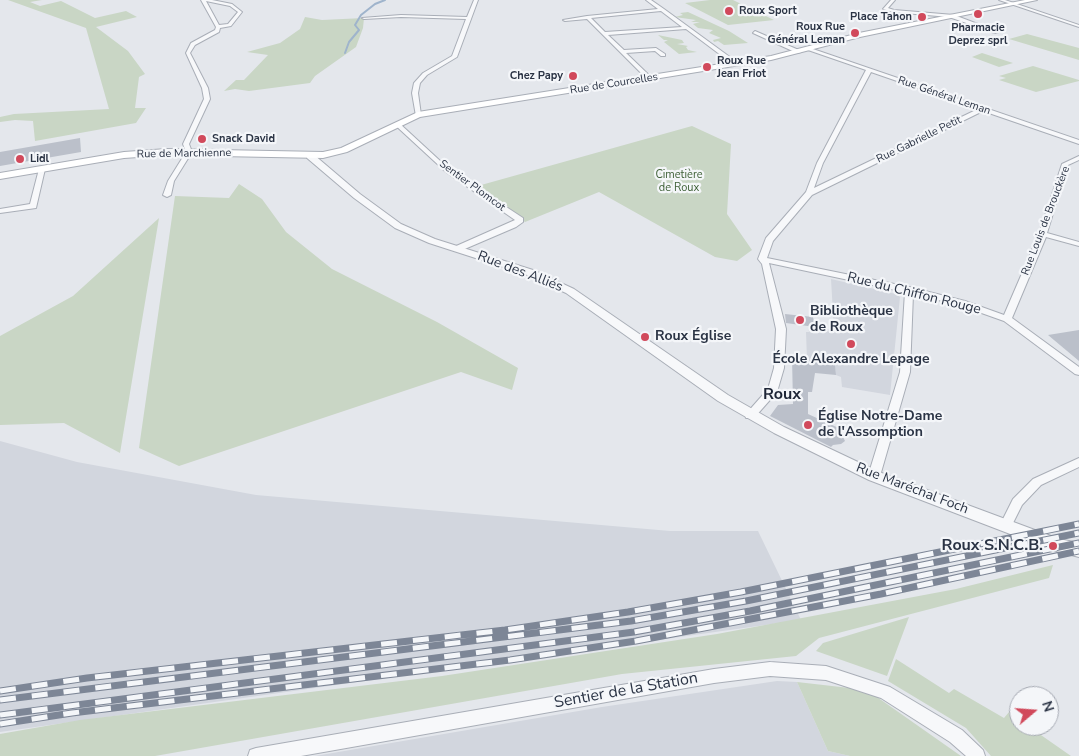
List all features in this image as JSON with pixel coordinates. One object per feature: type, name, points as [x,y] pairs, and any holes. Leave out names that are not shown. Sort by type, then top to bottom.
[{"type":"main road","name":"Rue de Courcelles","points":[[310,156],[344,150],[418,116],[736,64],[799,52],[850,36],[1034,0]]},
{"type":"main road","name":"Rue de Marchienne","points":[[0,176],[124,155],[189,152],[310,156]]},
{"type":"street","points":[[204,0],[237,7],[240,12],[229,25],[218,27]]},
{"type":"street","points":[[167,195],[171,181],[189,152],[186,144],[207,99],[205,88],[188,53],[193,44],[217,32],[218,27],[204,0]]},
{"type":"street","points":[[418,116],[415,93],[417,83],[425,74],[454,57],[476,0],[484,0]]},
{"type":"street","points":[[648,0],[736,64]]},
{"type":"street","points":[[893,0],[885,8],[906,12],[923,22]]},
{"type":"street","name":"Rue de Courcelles","points":[[1001,0],[1015,4]]},
{"type":"street","points":[[1015,4],[1079,26]]},
{"type":"street","points":[[601,9],[655,5]]},
{"type":"street","points":[[592,10],[601,16],[662,10]]},
{"type":"street","name":"Rue de Courcelles","points":[[906,12],[952,16],[997,32]]},
{"type":"street","points":[[364,18],[401,16],[469,18]]},
{"type":"street","points":[[565,20],[603,18],[601,16]]},
{"type":"street","points":[[587,18],[649,78]]},
{"type":"street","points":[[604,34],[687,28]]},
{"type":"street","points":[[755,32],[799,52]]},
{"type":"street","points":[[649,43],[663,55]]},
{"type":"street","points":[[622,52],[656,49]]},
{"type":"street","name":"Rue Général Leman","points":[[810,49],[1079,142]]},
{"type":"street","points":[[750,415],[773,390],[779,368],[781,329],[766,264],[762,260],[769,240],[809,193],[820,163],[869,70]]},
{"type":"street","name":"Rue Gabrielle Petit","points":[[809,193],[982,109]]},
{"type":"street","name":"Sentier Plomcot","points":[[397,124],[448,171],[520,220],[514,225],[457,249]]},
{"type":"street","name":"Rue des Alliés","points":[[310,156],[357,196],[398,226],[457,249],[530,272],[570,291],[750,415]]},
{"type":"street","name":"Rue Louis de Brouckère","points":[[1007,319],[1043,234],[1065,164],[1079,158]]},
{"type":"street","points":[[0,211],[32,206],[42,168]]},
{"type":"street","points":[[1043,234],[1079,244]]},
{"type":"street","name":"Rue du Chiffon Rouge","points":[[762,260],[909,290],[962,303],[1007,319],[1079,372]]},
{"type":"street","points":[[874,476],[905,372],[909,290]]},
{"type":"street","name":"Rue Maréchal Foch","points":[[750,415],[874,476],[1058,545],[1079,550]]},
{"type":"street","points":[[1006,525],[1017,502],[1037,482],[1079,462]]},
{"type":"street","name":"Sentier de la Station","points":[[256,756],[705,677],[770,668],[826,673],[885,692],[956,736],[977,756]]},
{"type":"shaded area","name":"École Alexandre Lepage","points":[[831,279],[896,294],[900,297],[890,395],[842,387],[841,377],[836,375],[835,364],[816,359],[815,361],[807,360],[806,332],[809,332],[808,326],[834,330]]},
{"type":"shaded area","points":[[0,441],[77,462],[256,495],[670,531],[758,531],[801,620],[0,732]]},
{"type":"shaded area","points":[[777,681],[797,682],[828,751],[850,756],[315,756],[602,707]]},
{"type":"green space","points":[[8,0],[42,0],[30,2],[40,6],[61,1],[95,18],[126,11],[137,17],[96,27],[128,51],[145,74],[139,77],[135,108],[146,108],[136,123],[35,141],[33,121],[15,120],[0,122],[0,117],[14,114],[109,109],[86,28]]},
{"type":"green space","name":"Roux Sport","points":[[733,0],[774,20],[728,25],[685,3]]},
{"type":"green space","points":[[688,12],[729,31],[748,43],[724,45],[718,41],[714,42],[713,40],[721,38],[709,33],[713,30],[698,28],[693,24],[700,22],[691,22],[696,20],[675,17],[683,15],[680,13]]},
{"type":"green space","points":[[305,17],[322,20],[364,18],[363,28],[356,47],[315,76],[310,83],[249,91],[235,89],[224,91],[236,80],[244,80],[268,55],[247,52],[280,43],[300,29]]},
{"type":"green space","points":[[1027,34],[1079,48],[1079,60],[1009,39]]},
{"type":"green space","points":[[658,35],[682,40],[684,43],[677,44],[688,46],[686,47],[688,50],[697,52],[679,54],[664,42],[668,40],[664,40]]},
{"type":"green space","points":[[982,53],[1013,63],[999,67],[972,57]]},
{"type":"green space","points":[[1033,66],[1079,81],[1036,92],[999,80],[1006,78],[999,76]]},
{"type":"green space","name":"Cimetière de Roux","points":[[692,126],[731,144],[727,214],[752,250],[737,261],[715,257],[599,192],[525,222],[474,187]]},
{"type":"green space","points":[[239,184],[262,199],[286,232],[332,269],[437,322],[518,368],[512,390],[461,372],[179,466],[139,448],[175,196],[229,198]]},
{"type":"green space","points":[[159,218],[120,453],[64,423],[0,425],[0,336],[73,296]]},
{"type":"green space","points":[[1053,565],[1049,578],[819,638],[796,656],[622,674],[155,756],[0,756],[0,734],[80,720],[442,676],[717,634],[956,589]]},
{"type":"green space","points":[[909,617],[887,676],[816,651],[823,643]]},
{"type":"green space","points":[[896,659],[949,693],[954,689],[1004,718],[1009,712],[1009,736],[1042,736],[1071,756],[991,756],[966,728],[888,681]]},
{"type":"green space","points":[[797,682],[867,690],[961,756],[850,756],[828,751]]},
{"type":"building","name":"Lidl","points":[[80,138],[81,152],[0,166],[0,152]]},
{"type":"building","name":"Bibliothèque de Roux","points":[[785,314],[813,317],[815,327],[786,323]]},
{"type":"building","points":[[1079,330],[1079,361],[1048,335]]},
{"type":"building","points":[[792,357],[815,361],[816,359],[835,364],[836,375],[815,373],[812,392],[808,392],[808,414],[843,430],[841,433],[845,441],[841,444],[831,447],[770,416],[778,405],[793,404]]},
{"type":"waterway","points":[[345,53],[349,42],[359,30],[355,25],[361,15],[375,4],[385,0]]},
{"type":"railway","points":[[0,691],[87,678],[505,630],[628,612],[741,592],[1079,524]]},
{"type":"railway","points":[[0,700],[631,621],[746,601],[1079,533]]},
{"type":"railway","points":[[0,715],[634,632],[750,611],[1079,543]]},
{"type":"railway","points":[[0,724],[72,713],[510,660],[636,641],[881,594],[1079,551]]},
{"type":"place","name":"Roux Sport","points":[[729,11]]},
{"type":"place","name":"Pharmacie Deprez sprl","points":[[978,14]]},
{"type":"place","name":"Place Tahon","points":[[922,17]]},
{"type":"place","name":"Roux Rue Général Leman","points":[[855,33]]},
{"type":"place","name":"Roux Rue Jean Friot","points":[[707,67]]},
{"type":"place","name":"Chez Papy","points":[[573,76]]},
{"type":"place","name":"Snack David","points":[[202,139]]},
{"type":"place","name":"Lidl","points":[[20,159]]},
{"type":"place","name":"Bibliothèque de Roux","points":[[800,320]]},
{"type":"place","name":"Roux Église","points":[[645,337]]},
{"type":"place","name":"École Alexandre Lepage","points":[[851,344]]},
{"type":"place","name":"Église Notre-Dame de l'Assomption","points":[[808,425]]},
{"type":"place","name":"Roux S.N.C.B.","points":[[1053,546]]},
{"type":"district","name":"Roux","points":[[782,395]]}]
